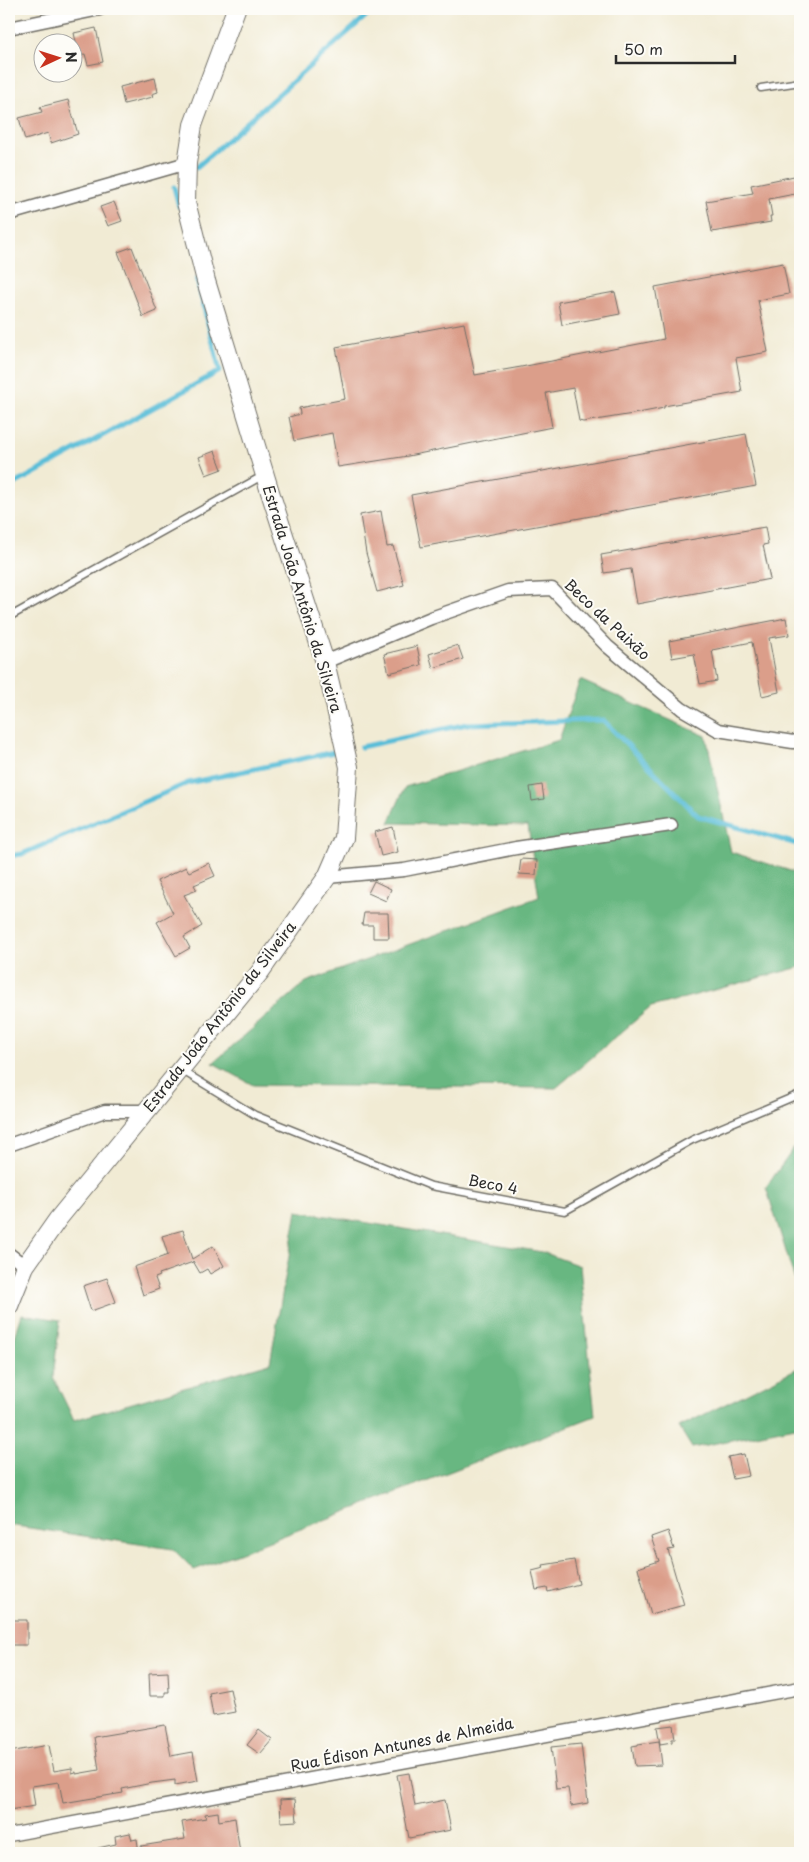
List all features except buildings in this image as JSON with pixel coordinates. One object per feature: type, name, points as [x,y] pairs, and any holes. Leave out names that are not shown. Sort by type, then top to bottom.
[{"type":"main road","name":"Estrada João Antônio da Silveira","points":[[9,1306],[25,1266],[58,1219],[260,972],[327,877],[344,838],[349,767],[325,662],[203,272],[186,202],[187,163],[193,125],[236,9]]},
{"type":"street","points":[[9,28],[100,9]]},
{"type":"street","points":[[9,214],[187,163]]},
{"type":"street","name":"Beco da Paixão","points":[[325,662],[430,618],[508,590],[552,589],[607,646],[682,709],[718,730],[793,742],[800,740]]},
{"type":"street","points":[[327,877],[404,870],[516,848],[671,825]]},
{"type":"street","points":[[9,1145],[104,1111],[147,1110]]},
{"type":"street","points":[[9,1254],[25,1266]]},
{"type":"street","name":"Rua Édison Antunes de Almeida","points":[[9,1835],[800,1688]]},
{"type":"lane","points":[[761,88],[800,82]]},
{"type":"lane","points":[[9,617],[265,475]]},
{"type":"lane","name":"Beco 4","points":[[180,1069],[256,1115],[431,1186],[565,1211],[692,1140],[800,1094]]},
{"type":"green space","points":[[580,680],[706,736],[731,852],[800,874],[800,967],[651,1007],[556,1088],[253,1085],[213,1063],[306,982],[539,897],[528,826],[389,823],[405,787],[559,740]]},
{"type":"green space","points":[[800,1140],[800,1297],[766,1187]]},
{"type":"green space","points":[[297,1211],[542,1252],[580,1266],[595,1416],[194,1570],[173,1549],[9,1525],[9,1356],[22,1314],[60,1320],[53,1377],[74,1420],[270,1363]]},
{"type":"green space","points":[[800,1367],[800,1426],[692,1448],[679,1427]]},
{"type":"waterway","points":[[197,167],[374,9]]},
{"type":"waterway","points":[[174,187],[179,206]]},
{"type":"waterway","points":[[9,487],[220,371],[197,280]]},
{"type":"waterway","points":[[361,747],[467,724],[603,720],[698,816],[797,844],[800,841]]},
{"type":"waterway","points":[[9,856],[22,854],[188,783],[334,752]]}]
